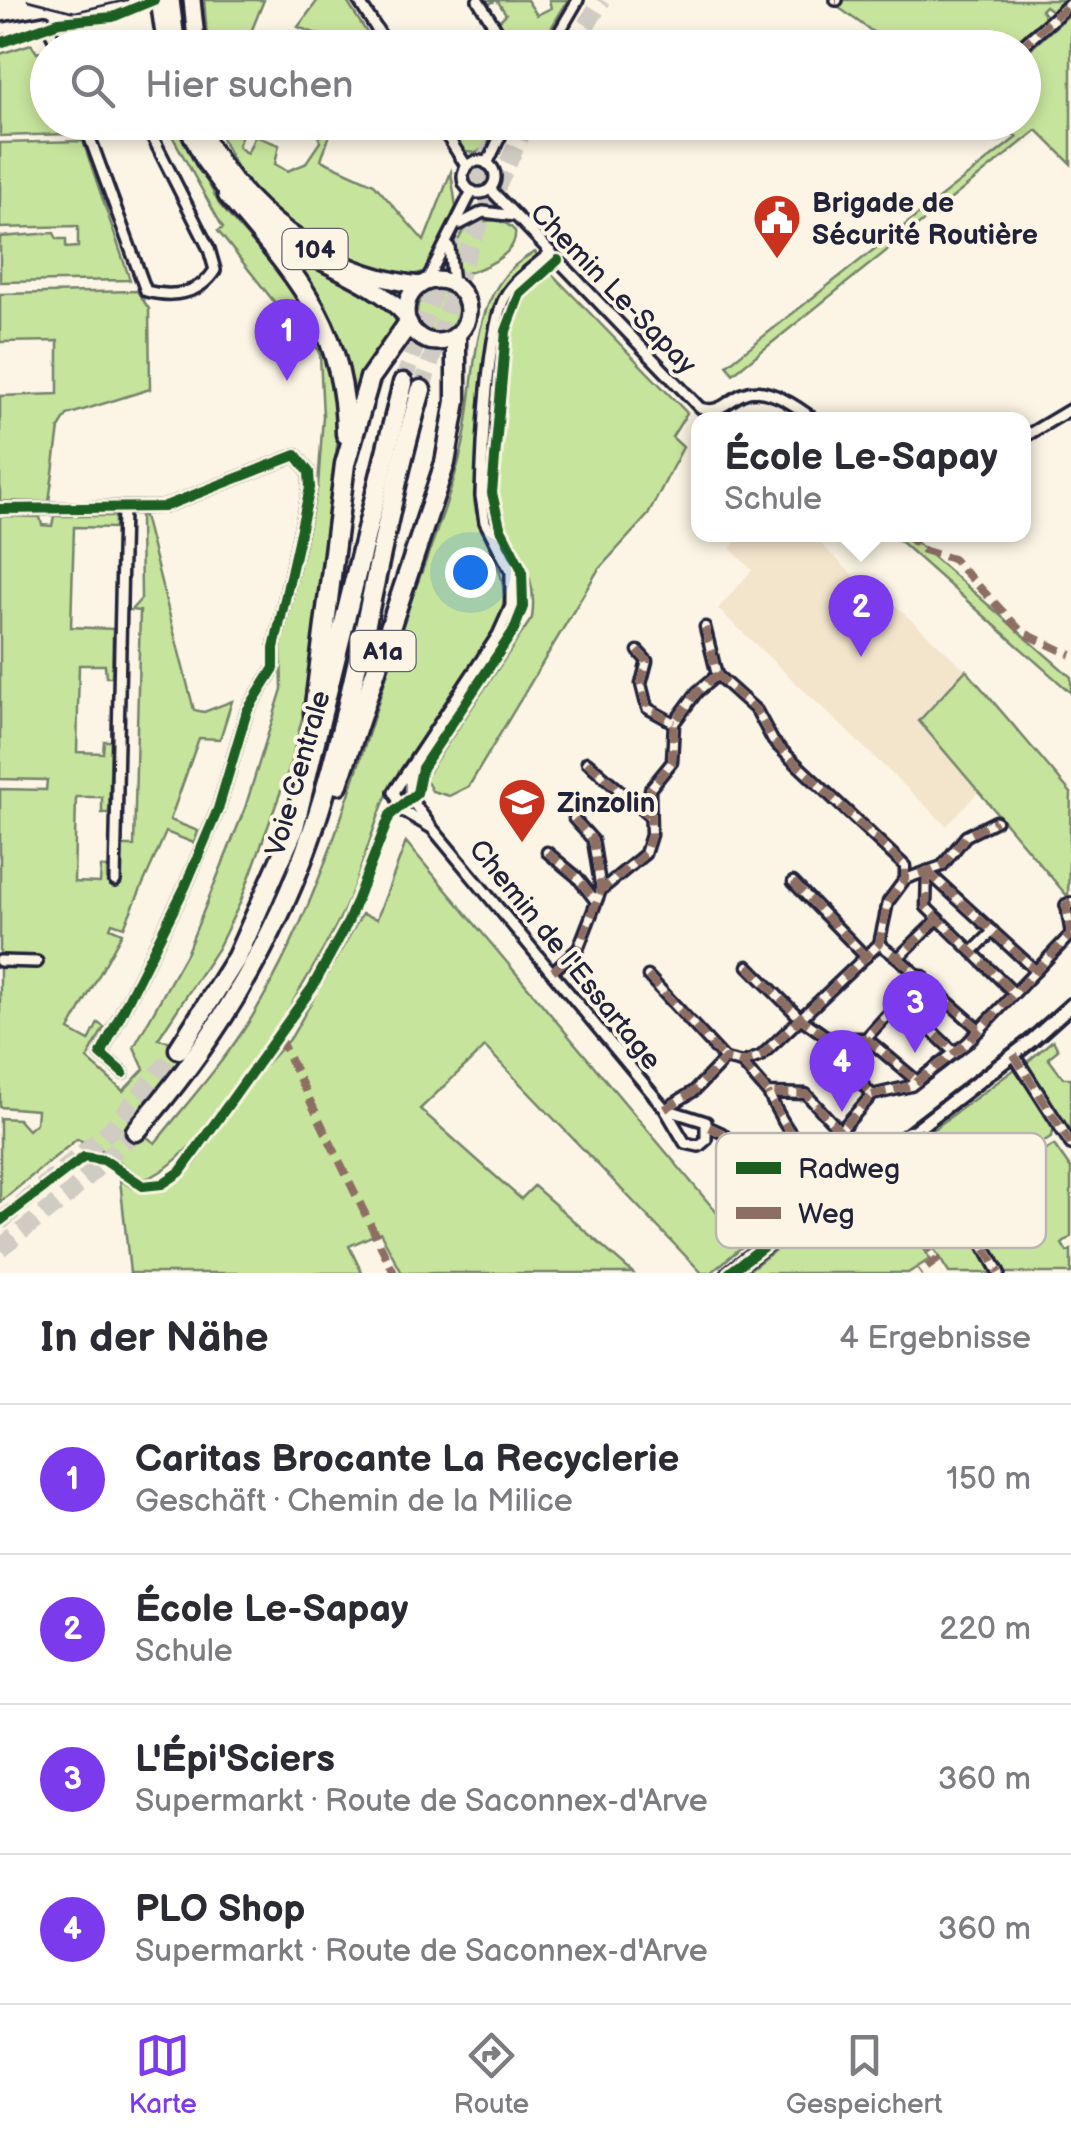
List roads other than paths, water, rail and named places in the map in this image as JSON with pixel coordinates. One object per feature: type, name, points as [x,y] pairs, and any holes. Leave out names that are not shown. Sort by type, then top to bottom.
[{"type":"highway","name":"A1a","points":[[230,186],[298,279],[328,330],[345,397],[345,464],[314,713],[269,892]]},
{"type":"highway","name":"A1a","points":[[345,464],[370,378],[407,320]]},
{"type":"highway","name":"A1a","points":[[218,1026],[280,925],[310,860],[344,766],[445,462],[456,401],[456,337]]},
{"type":"highway","name":"Voie Centrale","points":[[136,1131],[218,1026],[278,919],[319,812],[412,387],[311,770],[269,892],[225,980],[179,1049]]},
{"type":"main road","points":[[160,0],[164,30]]},
{"type":"main road","points":[[171,0],[175,30]]},
{"type":"main road","points":[[192,0],[195,30]]},
{"type":"main road","name":"104","points":[[198,140],[230,186],[277,238],[386,296],[407,320]]},
{"type":"main road","name":"104","points":[[206,140],[230,186],[309,246],[378,278],[423,283]]},
{"type":"main road","points":[[216,140],[230,186]]},
{"type":"main road","points":[[423,283],[453,284],[469,309],[467,322],[456,337],[429,342],[407,320],[408,299],[423,283]]},
{"type":"street","points":[[358,0],[377,30]]},
{"type":"street","points":[[478,0],[497,30]]},
{"type":"street","points":[[560,30],[578,0]]},
{"type":"street","points":[[1040,30],[1071,2]]},
{"type":"street","points":[[0,30],[44,21],[49,30]]},
{"type":"street","points":[[91,140],[146,292],[163,296],[190,292],[207,283],[215,270],[209,248],[154,140]]},
{"type":"street","points":[[450,140],[467,167]]},
{"type":"street","points":[[487,164],[499,140]]},
{"type":"street","points":[[476,162],[487,164],[494,176],[490,188],[472,192],[463,178],[467,167],[476,162]]},
{"type":"street","name":"Chemin Le-Sapay","points":[[490,188],[700,408],[714,410],[739,392],[761,388],[782,396],[804,412]]},
{"type":"street","points":[[423,283],[449,244],[472,192]]},
{"type":"street","points":[[458,226],[484,212],[515,216]]},
{"type":"street","points":[[449,244],[453,284]]},
{"type":"street","name":"Chemin de l'Essartage","points":[[550,252],[512,286],[503,300],[496,330],[482,510],[510,572],[511,606],[498,635],[410,766],[408,791],[432,828],[665,1109],[679,1136],[691,1146],[706,1140],[709,1127],[700,1117],[665,1109]]},
{"type":"street","points":[[1031,433],[1071,408]]},
{"type":"street","points":[[0,510],[163,506],[296,456],[309,472],[310,488],[274,648],[274,668],[247,711],[218,809],[185,887],[101,1054],[124,1073]]},
{"type":"street","points":[[114,881],[123,508]]},
{"type":"street","points":[[705,627],[717,675],[757,711],[773,741],[905,866],[905,879]]},
{"type":"street","points":[[638,652],[646,661],[640,684],[647,708],[674,723]]},
{"type":"street","points":[[553,971],[578,949],[601,890],[644,854],[651,835],[648,816],[654,779],[672,762],[674,723],[696,692],[717,675]]},
{"type":"street","points":[[587,762],[648,816]]},
{"type":"street","points":[[574,819],[593,840],[601,890]]},
{"type":"street","points":[[648,976],[725,1059],[742,1063],[761,1056],[879,944],[888,902],[905,879],[942,866],[966,836],[996,822]]},
{"type":"street","points":[[546,852],[578,877],[594,900]]},
{"type":"street","points":[[927,871],[926,906],[1014,994]]},
{"type":"street","points":[[927,871],[1036,971]]},
{"type":"street","points":[[793,882],[866,957]]},
{"type":"street","points":[[768,1093],[806,1094],[840,1131],[872,1095],[917,1082],[980,1030],[1071,934],[1068,904]]},
{"type":"street","points":[[898,958],[938,919]]},
{"type":"street","points":[[972,952],[993,931]]},
{"type":"street","points":[[879,944],[923,976],[980,1030]]},
{"type":"street","points":[[0,961],[37,962]]},
{"type":"street","points":[[748,966],[800,1018],[829,1038],[842,1063],[872,1095]]},
{"type":"street","points":[[866,1038],[923,976]]},
{"type":"street","points":[[920,1020],[944,996]]},
{"type":"street","points":[[900,1001],[955,1052]]},
{"type":"street","points":[[911,1133],[1014,1055],[1071,1004]]},
{"type":"street","points":[[829,1038],[866,1038],[917,1082]]},
{"type":"street","points":[[1014,1055],[1071,1144]]},
{"type":"street","points":[[665,1109],[694,1091],[725,1059]]},
{"type":"street","points":[[742,1063],[768,1093],[778,1117],[792,1133]]},
{"type":"street","points":[[709,1127],[722,1133]]},
{"type":"street","points":[[918,1128],[921,1133]]},
{"type":"street","points":[[729,1273],[761,1248]]},
{"type":"street","points":[[985,1248],[999,1273]]},
{"type":"tunnel","points":[[583,30],[602,0]]},
{"type":"tunnel","points":[[421,390],[470,245],[519,140]]},
{"type":"tunnel","points":[[464,208],[492,145]]},
{"type":"tunnel","points":[[403,383],[452,237]]},
{"type":"tunnel","points":[[0,1222],[110,1130],[179,1049]]},
{"type":"tunnel","points":[[0,1248],[67,1196],[136,1131]]},
{"type":"tram line","points":[[28,0],[75,12],[127,0]]},
{"type":"place","name":"Brigade de Sécurité Routière","points":[[777,260]]},
{"type":"place","name":"Caritas Brocante La Recyclerie","points":[[287,381]]},
{"type":"place","name":"École Le-Sapay","points":[[861,657]]},
{"type":"place","name":"Zinzolin","points":[[522,844]]},
{"type":"place","name":"L'Épi'Sciers","points":[[915,1053]]},
{"type":"place","name":"PLO Shop","points":[[842,1112]]}]
